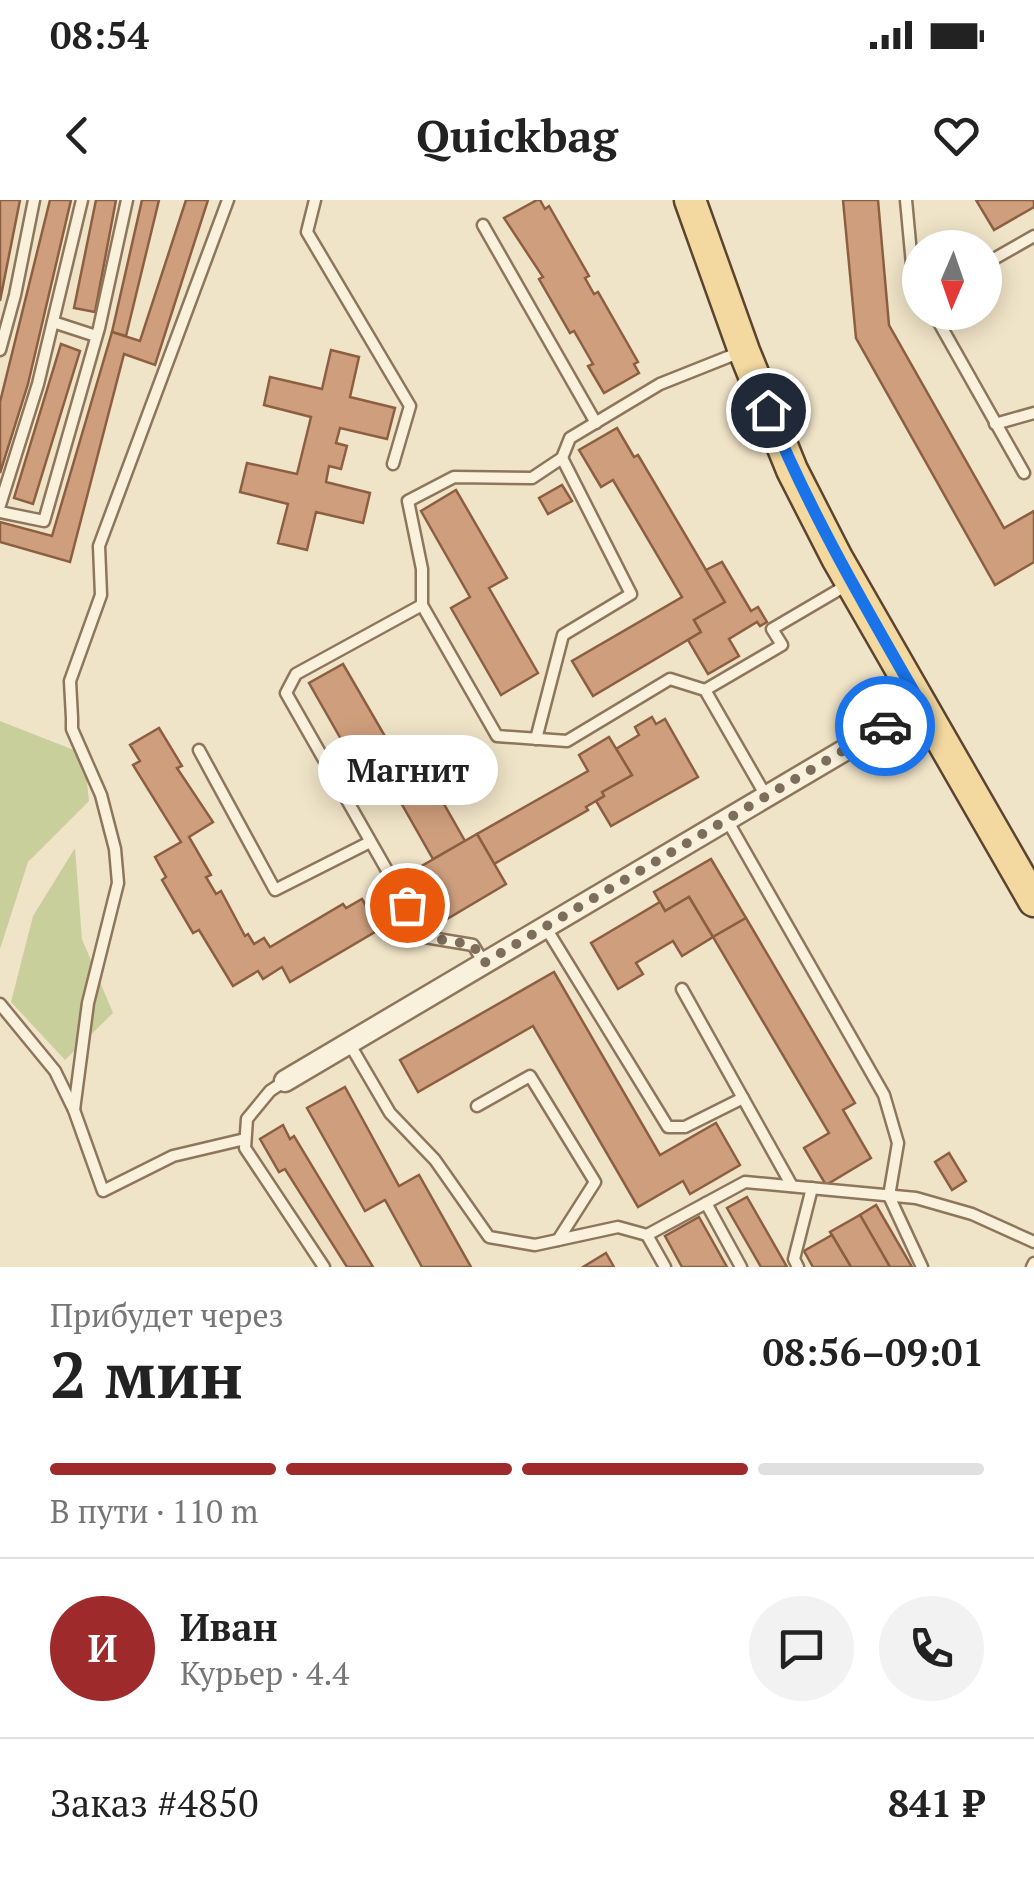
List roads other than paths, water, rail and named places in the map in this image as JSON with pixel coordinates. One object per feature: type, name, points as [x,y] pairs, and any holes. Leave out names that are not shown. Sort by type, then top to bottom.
[{"type":"main road","points":[[690,200],[792,470],[851,582],[1034,901]]},
{"type":"street","points":[[285,1081],[921,704]]},
{"type":"lane","points":[[0,350],[34,200]]},
{"type":"lane","points":[[82,200],[38,384],[0,508],[44,521],[96,336],[127,200]]},
{"type":"lane","points":[[74,1110],[88,1003],[118,882],[115,849],[100,795],[72,728],[70,682],[101,594],[99,546],[228,200]]},
{"type":"lane","points":[[315,200],[307,232],[410,406],[393,464]]},
{"type":"lane","points":[[906,200],[909,230]]},
{"type":"lane","points":[[483,224],[596,422]]},
{"type":"lane","points":[[1002,254],[1034,236]]},
{"type":"lane","points":[[54,322],[96,336]]},
{"type":"lane","points":[[942,330],[1024,473]]},
{"type":"lane","points":[[744,351],[660,384],[596,422],[570,438],[562,458],[532,478],[454,477],[408,500],[422,568],[422,605],[497,736],[567,741],[670,680],[705,690],[766,796]]},
{"type":"lane","points":[[995,424],[1034,413]]},
{"type":"lane","points":[[536,738],[563,635],[630,594],[562,458]]},
{"type":"lane","points":[[705,690],[782,644],[772,629],[851,582]]},
{"type":"lane","points":[[422,605],[296,674],[286,693],[425,937],[473,945],[484,963]]},
{"type":"lane","points":[[199,750],[276,890],[370,842]]},
{"type":"lane","points":[[726,820],[884,1095],[898,1142],[890,1196],[922,1267]]},
{"type":"lane","points":[[545,927],[668,1127],[685,1128],[743,1098]]},
{"type":"lane","points":[[682,989],[792,1186]]},
{"type":"lane","points":[[0,1004],[55,1071],[74,1110],[103,1191],[172,1156],[246,1139]]},
{"type":"lane","points":[[349,1043],[390,1113],[436,1160],[489,1236],[534,1245],[618,1227],[647,1235],[745,1182],[916,1198],[972,1214],[1034,1242]]},
{"type":"lane","points":[[477,1106],[530,1076],[595,1182],[558,1240]]},
{"type":"lane","points":[[285,1081],[270,1091],[247,1120],[245,1148],[324,1267]]},
{"type":"lane","points":[[798,1267],[794,1259],[812,1188]]},
{"type":"lane","points":[[706,1203],[741,1267]]},
{"type":"lane","points":[[647,1235],[664,1267]]},
{"type":"place","name":"Магнит","points":[[407,905]]}]
